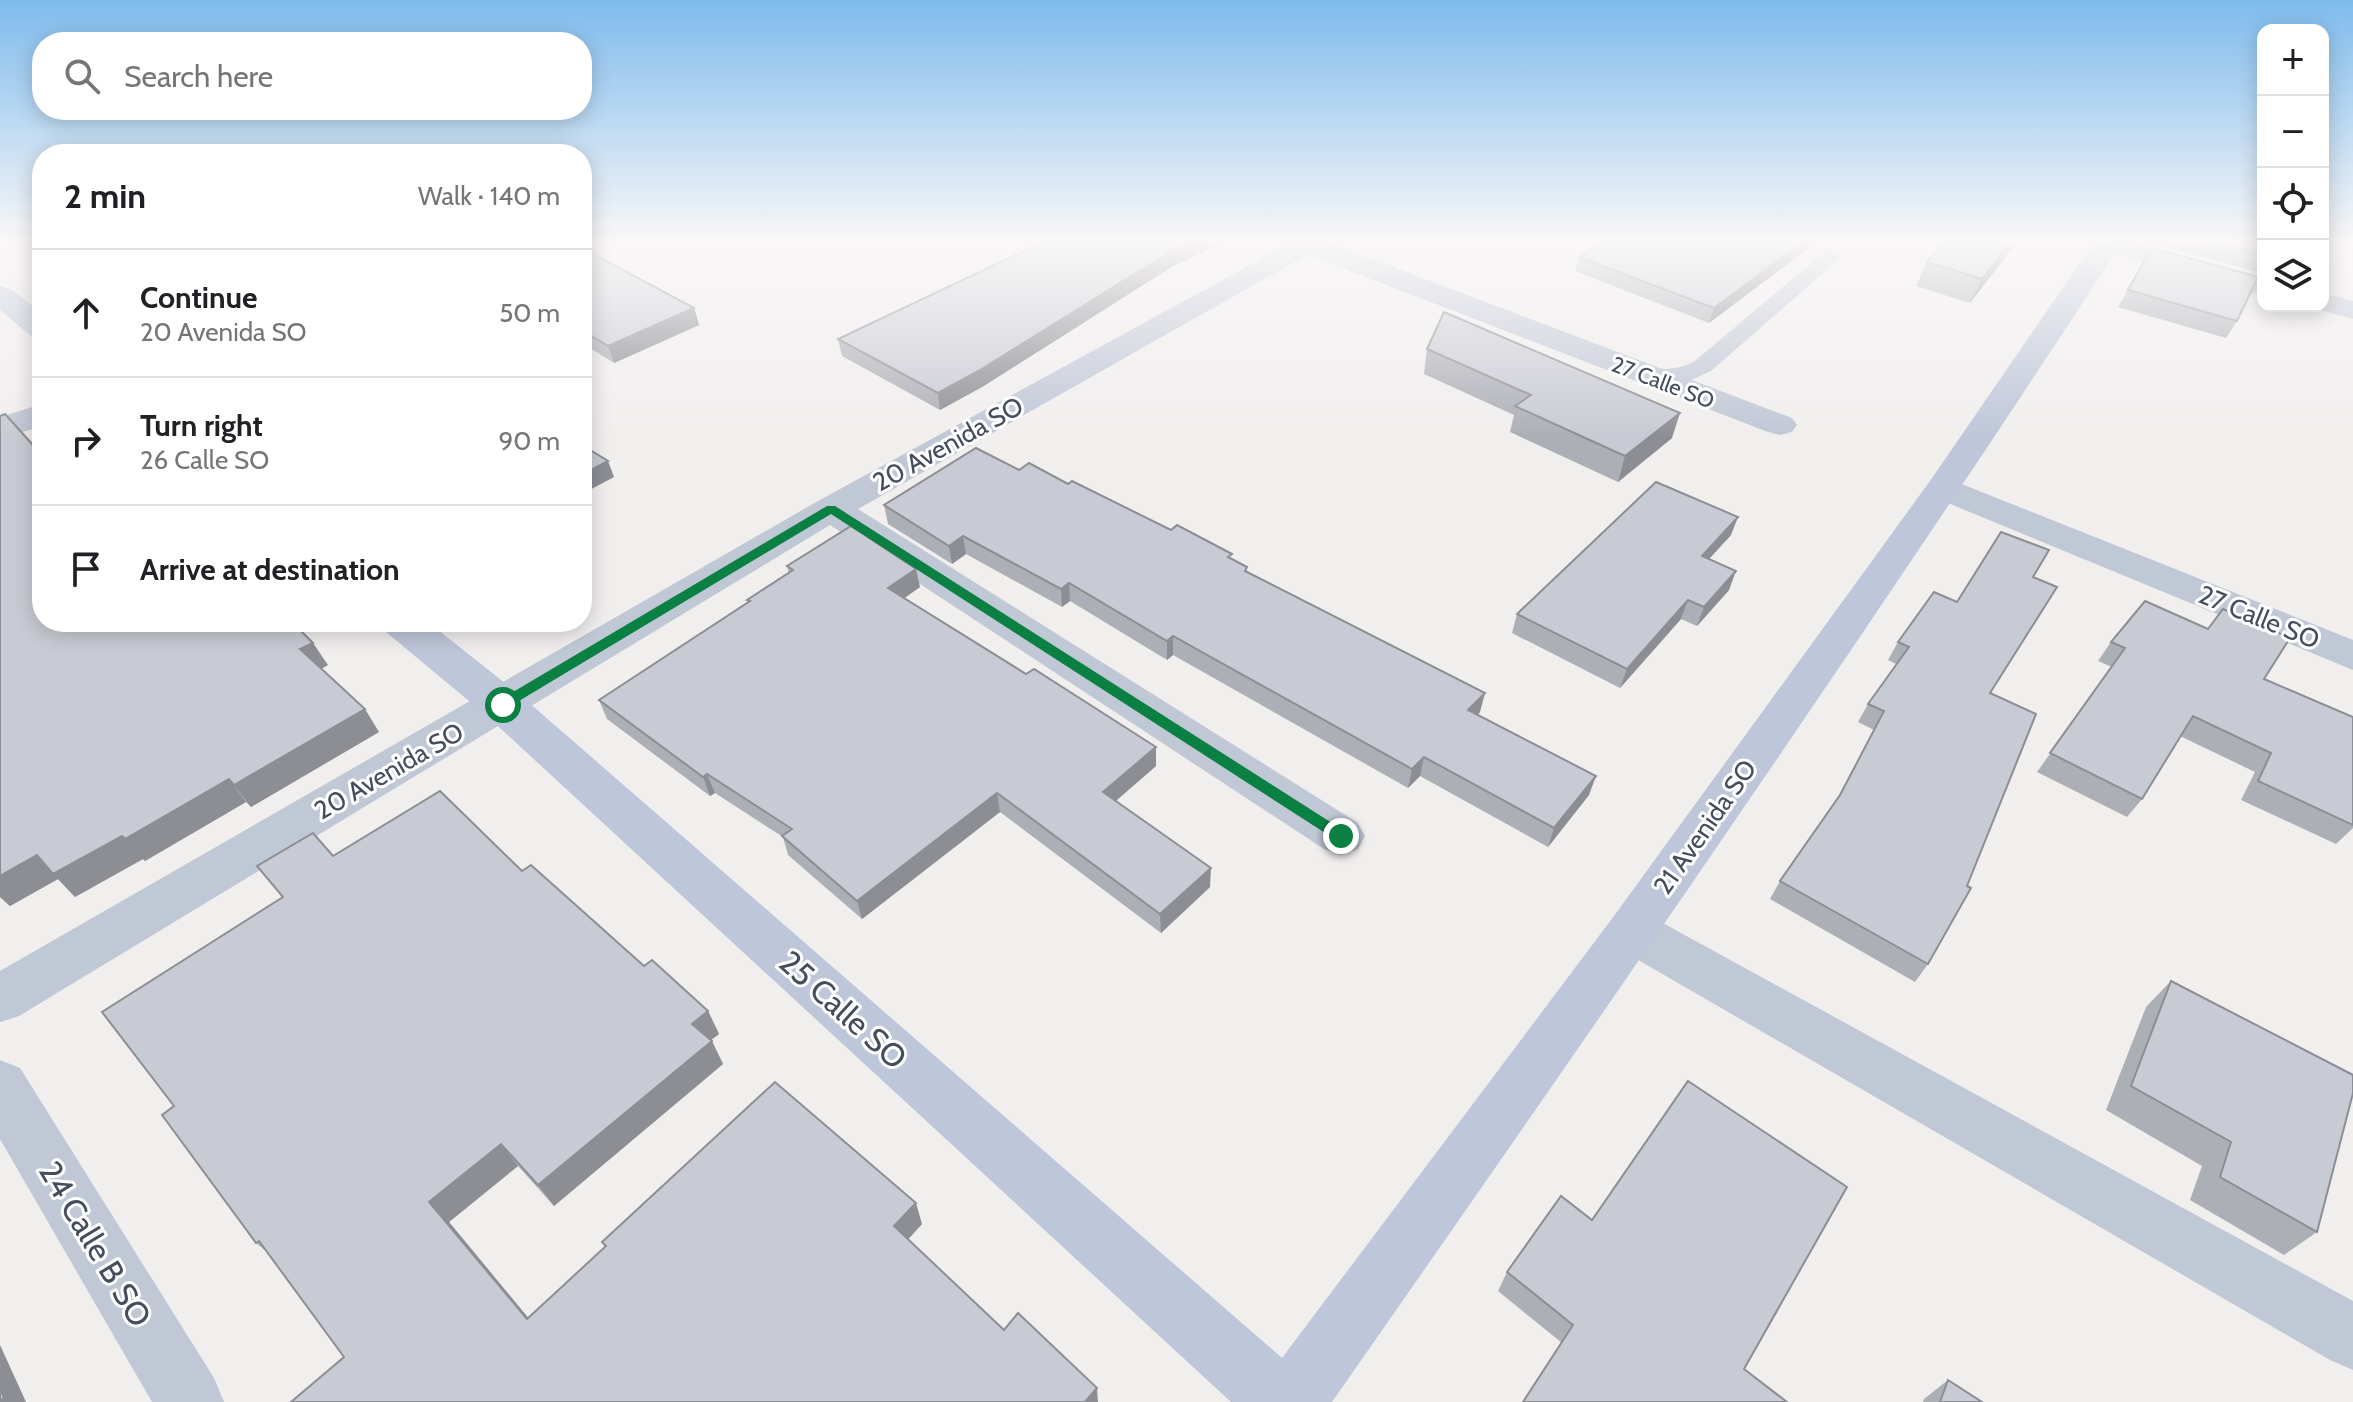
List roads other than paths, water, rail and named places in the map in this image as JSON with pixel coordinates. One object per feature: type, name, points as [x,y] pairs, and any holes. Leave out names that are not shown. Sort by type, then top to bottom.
[{"type":"street","points":[[14,306],[32,321]]},
{"type":"street","name":"20 Avenida SO","points":[[0,999],[831,509],[1188,306]]},
{"type":"street","name":"27 Calle SO","points":[[1467,306],[1780,425]]},
{"type":"street","name":"21 Avenida SO","points":[[1291,1402],[1632,931],[1944,488],[2066,306]]},
{"type":"street","points":[[0,429],[32,418]]},
{"type":"street","name":"27 Calle SO","points":[[1944,488],[2353,656]]},
{"type":"street","points":[[831,509],[1341,836]]},
{"type":"street","name":"25 Calle SO","points":[[413,632],[503,705],[1281,1402]]},
{"type":"street","points":[[1632,931],[2353,1337]]},
{"type":"street","name":"24 Calle B SO","points":[[0,1086],[190,1402]]},
{"type":"lane","points":[[1648,377],[1682,377],[1703,366],[1772,306]]}]
